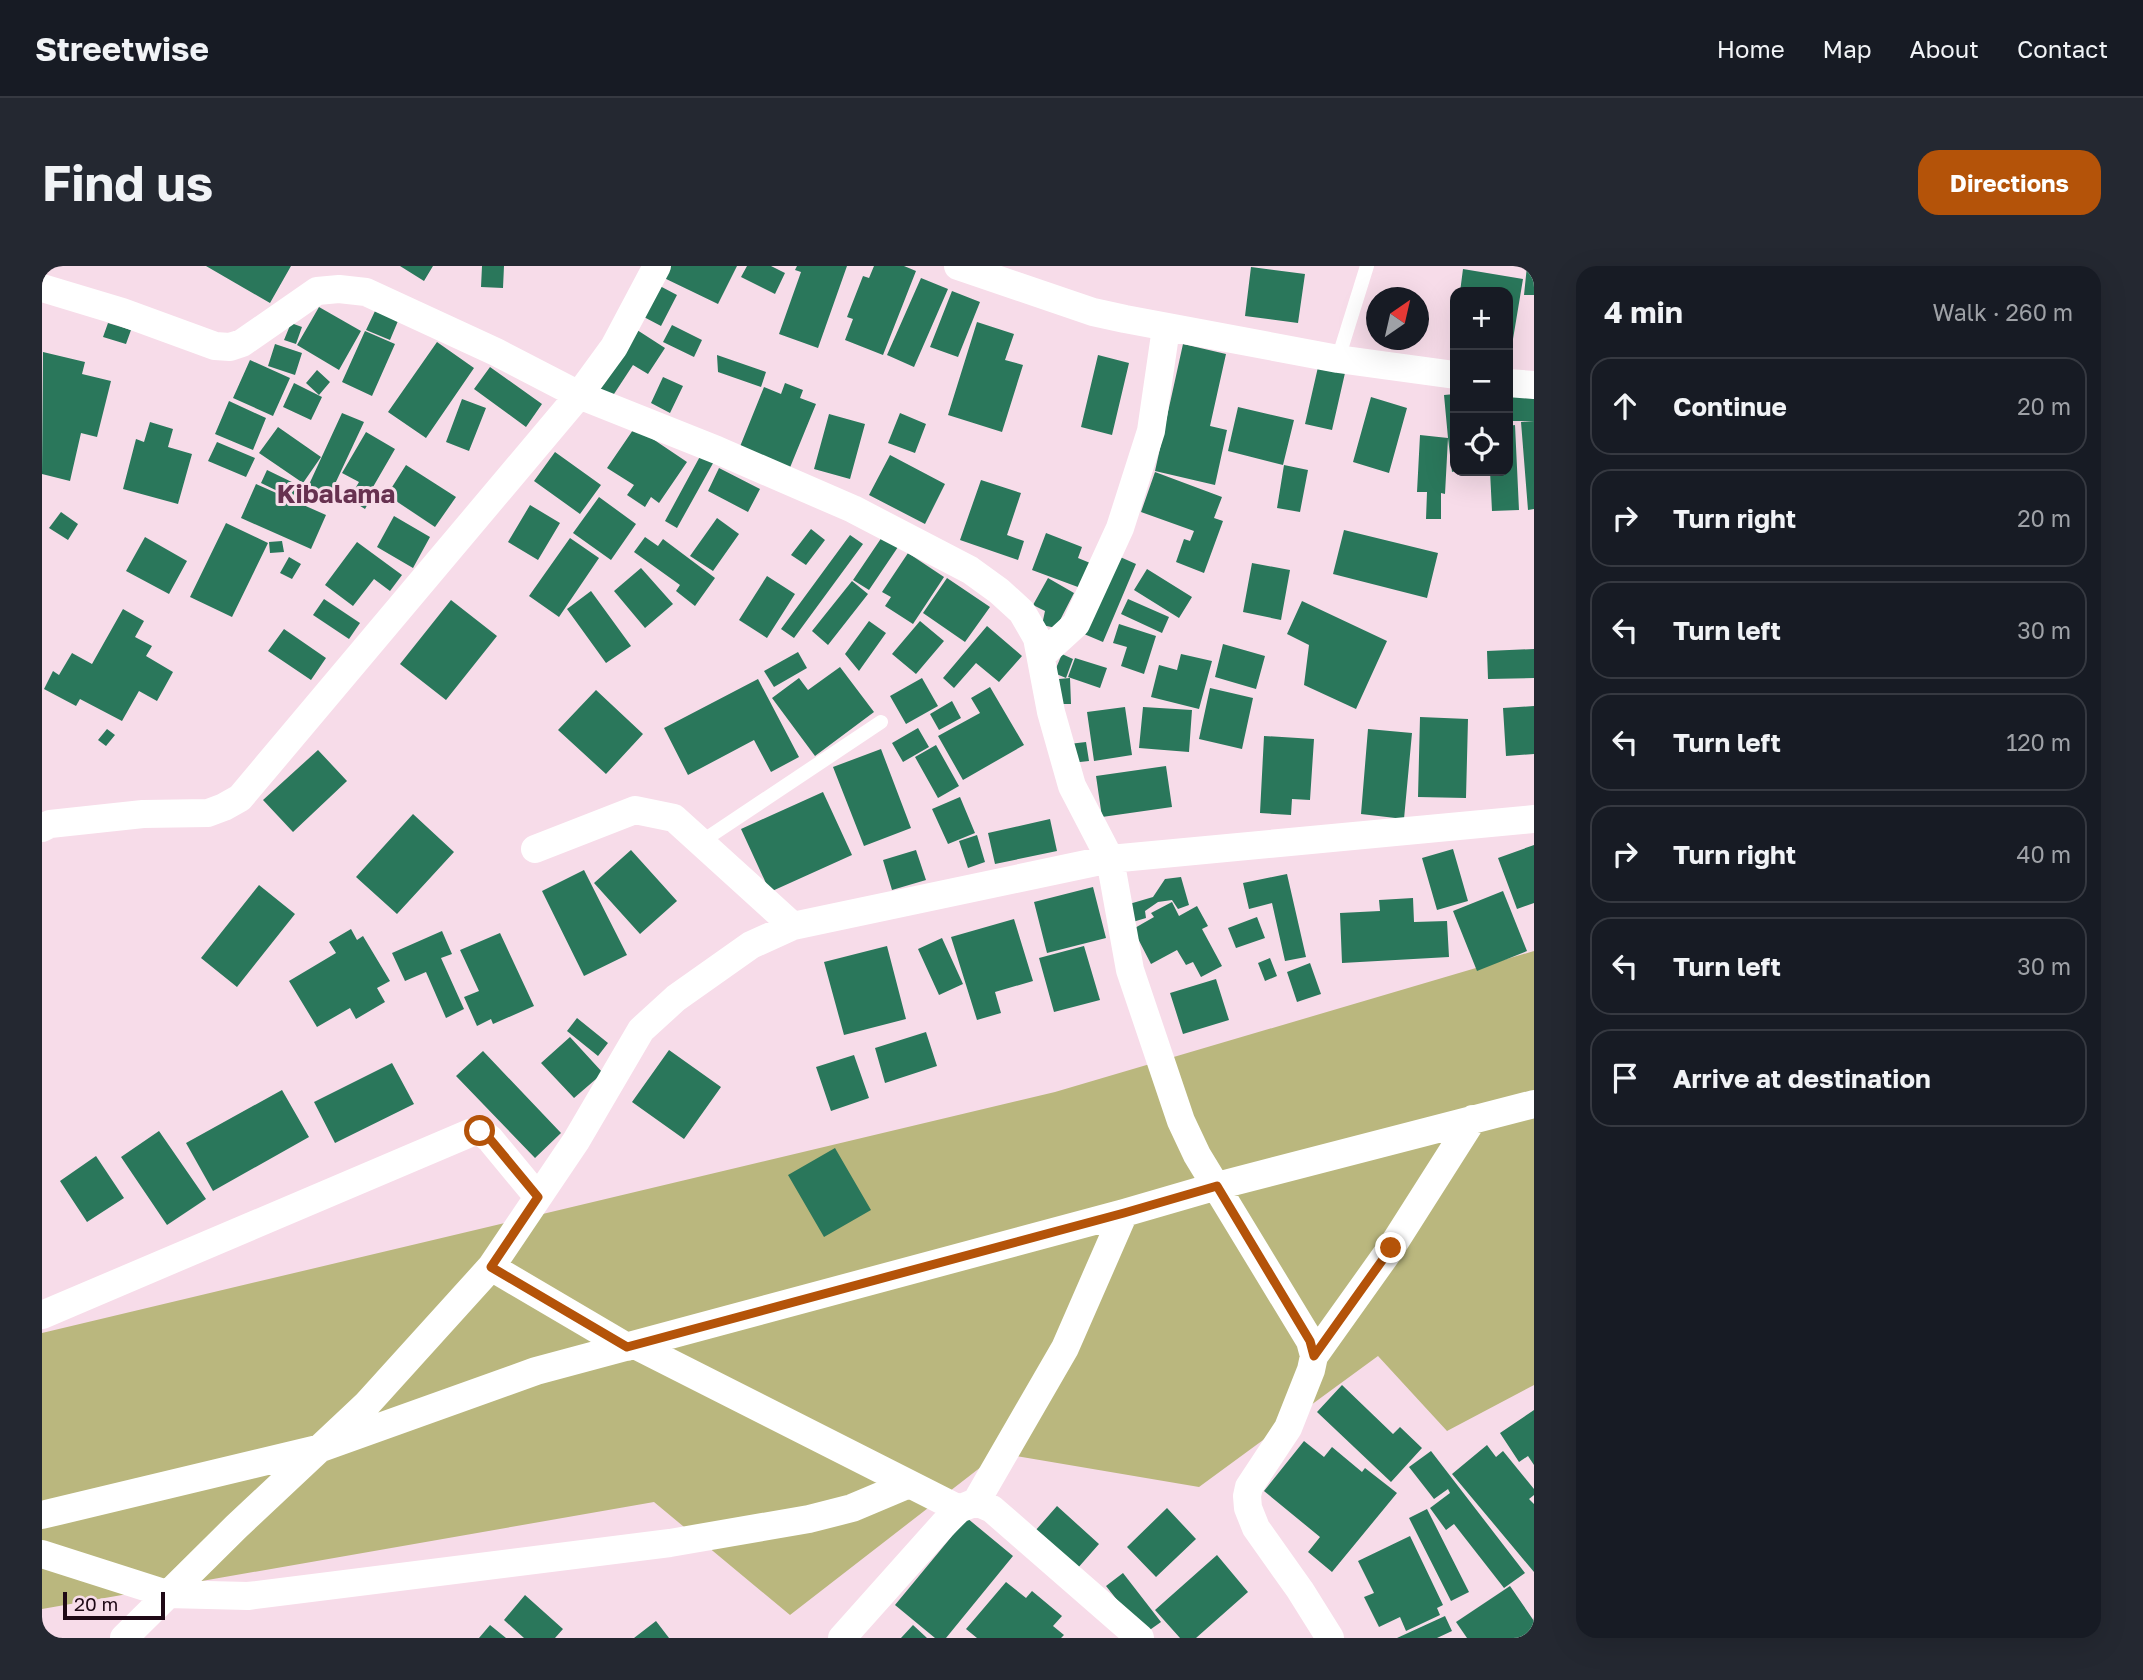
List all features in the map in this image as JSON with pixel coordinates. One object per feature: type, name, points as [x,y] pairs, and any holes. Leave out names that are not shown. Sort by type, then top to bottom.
[{"type":"street","points":[[42,828],[50,824],[143,814],[208,813],[240,798],[579,395],[614,346],[657,266]]},
{"type":"street","points":[[958,266],[1019,276],[1093,312],[1338,359],[1450,374]]},
{"type":"street","points":[[42,288],[122,312],[215,346],[230,347],[242,343],[317,291],[339,289],[366,292],[485,347],[579,395],[717,450],[853,509],[970,570],[999,591],[1022,612],[1037,638],[1051,712],[1072,786],[1110,859],[1130,970],[1181,1121],[1197,1155],[1310,1341],[1314,1356]]},
{"type":"street","points":[[1041,656],[1076,624],[1121,528],[1151,431],[1166,328]]},
{"type":"street","points":[[1513,383],[1534,385]]},
{"type":"street","points":[[535,849],[635,810],[674,818],[793,926]]},
{"type":"street","points":[[124,1638],[367,1404],[491,1267],[576,1141],[641,1030],[676,998],[751,945],[793,926],[1110,859],[1534,819]]},
{"type":"street","points":[[42,1515],[321,1448],[536,1371],[1217,1186],[1534,1104]]},
{"type":"street","points":[[1331,1638],[1256,1528],[1248,1508],[1249,1487],[1288,1428],[1314,1356],[1391,1248],[1473,1119]]},
{"type":"street","points":[[42,1315],[470,1133],[480,1131],[490,1139],[538,1197]]},
{"type":"street","points":[[842,1638],[967,1506],[1065,1348],[1124,1213]]},
{"type":"street","points":[[491,1267],[631,1346],[908,1484],[967,1506],[992,1509],[1140,1638]]},
{"type":"street","points":[[42,1554],[167,1594],[248,1596],[670,1543],[809,1519],[852,1508],[908,1484]]},
{"type":"lane","points":[[1338,359],[1367,266]]},
{"type":"lane","points":[[701,842],[881,722]]},
{"type":"shaded area","points":[[1534,951],[1534,1385],[1447,1431],[1378,1356],[1199,1487],[999,1453],[790,1615],[654,1502],[42,1609],[42,1333],[1055,1092]]},
{"type":"building","points":[[206,266],[291,266],[270,303]]},
{"type":"building","points":[[400,266],[433,266],[424,281]]},
{"type":"building","points":[[482,266],[504,266],[503,288],[481,287]]},
{"type":"building","points":[[668,266],[737,266],[718,304],[662,277]]},
{"type":"building","points":[[747,266],[771,266],[785,273],[775,294],[741,277]]},
{"type":"building","points":[[797,266],[847,266],[818,348],[779,334],[801,272],[795,270]]},
{"type":"building","points":[[874,266],[904,266],[916,271],[883,355],[845,340],[853,319],[847,317],[863,276],[869,278]]},
{"type":"building","points":[[1527,266],[1534,266],[1534,295],[1524,295]]},
{"type":"building","points":[[1251,267],[1305,274],[1298,323],[1245,316]]},
{"type":"building","points":[[1463,269],[1523,279],[1513,339],[1513,287],[1461,287]]},
{"type":"building","points":[[921,278],[948,289],[914,367],[887,355]]},
{"type":"building","points":[[658,285],[677,295],[661,326],[642,316]]},
{"type":"building","points":[[952,291],[980,302],[958,357],[930,347]]},
{"type":"building","points":[[319,307],[361,331],[339,370],[297,345]]},
{"type":"building","points":[[375,311],[398,321],[390,340],[366,330]]},
{"type":"building","points":[[977,322],[1014,334],[1005,360],[1023,365],[1002,432],[948,415]]},
{"type":"building","points":[[108,323],[131,330],[126,344],[103,337]]},
{"type":"building","points":[[291,323],[302,327],[296,344],[284,340]]},
{"type":"building","points":[[672,325],[702,340],[694,357],[663,342]]},
{"type":"building","points":[[634,328],[665,348],[648,374],[633,365],[612,397],[597,387]]},
{"type":"building","points":[[365,331],[395,344],[372,396],[342,382]]},
{"type":"building","points":[[437,342],[474,368],[426,438],[388,412]]},
{"type":"building","points":[[275,344],[302,353],[295,375],[268,366]]},
{"type":"building","points":[[1183,344],[1226,354],[1210,426],[1227,430],[1215,485],[1155,471]]},
{"type":"building","points":[[43,352],[85,362],[82,374],[111,381],[97,437],[81,433],[70,481],[42,474]]},
{"type":"building","points":[[717,355],[766,372],[761,387],[718,372]]},
{"type":"building","points":[[1098,355],[1129,363],[1112,435],[1081,427]]},
{"type":"building","points":[[250,360],[290,378],[273,416],[233,398]]},
{"type":"building","points":[[490,367],[542,404],[526,427],[474,389]]},
{"type":"building","points":[[1318,367],[1345,373],[1332,430],[1305,424]]},
{"type":"building","points":[[317,370],[330,382],[319,395],[306,383]]},
{"type":"building","points":[[663,377],[683,386],[670,413],[651,403]]},
{"type":"building","points":[[294,383],[322,397],[311,420],[283,407]]},
{"type":"building","points":[[785,383],[803,390],[800,398],[816,404],[789,470],[739,449],[764,387],[781,394]]},
{"type":"building","points":[[1450,394],[1450,413],[1450,453],[1444,395]]},
{"type":"building","points":[[1513,394],[1534,394],[1534,421],[1513,421]]},
{"type":"building","points":[[1371,397],[1407,408],[1389,473],[1353,462]]},
{"type":"building","points":[[462,399],[486,408],[469,451],[446,442]]},
{"type":"building","points":[[229,401],[266,418],[253,450],[215,434]]},
{"type":"building","points":[[1238,407],[1294,420],[1283,465],[1228,451]]},
{"type":"building","points":[[342,413],[364,422],[327,501],[306,491]]},
{"type":"building","points":[[900,413],[926,424],[915,453],[888,443]]},
{"type":"building","points":[[829,414],[865,424],[850,479],[814,469]]},
{"type":"building","points":[[1534,421],[1534,509],[1528,510],[1521,422]]},
{"type":"building","points":[[150,422],[173,429],[168,447],[192,454],[178,504],[123,489],[136,439],[144,442]]},
{"type":"building","points":[[1513,425],[1519,510],[1492,511],[1490,476],[1513,476]]},
{"type":"building","points":[[278,427],[321,457],[303,483],[259,453]]},
{"type":"building","points":[[635,427],[687,462],[659,503],[651,497],[645,507],[627,495],[634,485],[607,468]]},
{"type":"building","points":[[366,432],[395,449],[373,487],[376,489],[365,509],[349,499],[359,482],[342,473]]},
{"type":"building","points":[[1420,435],[1448,438],[1445,494],[1441,493],[1441,519],[1426,519],[1427,492],[1417,492]]},
{"type":"building","points":[[217,442],[255,458],[246,477],[208,461]]},
{"type":"building","points":[[704,449],[717,456],[677,528],[665,521]]},
{"type":"building","points":[[555,452],[601,485],[580,514],[534,481]]},
{"type":"building","points":[[890,455],[945,484],[925,524],[869,495]]},
{"type":"building","points":[[406,465],[456,497],[435,527],[387,495]]},
{"type":"building","points":[[1284,465],[1308,470],[1300,512],[1277,508]]},
{"type":"building","points":[[719,468],[760,489],[748,512],[708,491]]},
{"type":"building","points":[[267,470],[298,485],[292,498],[261,483]]},
{"type":"building","points":[[1155,472],[1222,497],[1214,518],[1223,521],[1204,573],[1176,562],[1184,539],[1190,541],[1194,531],[1141,512]]},
{"type":"building","points":[[981,480],[1021,493],[1007,535],[1024,541],[1018,560],[960,540]]},
{"type":"building","points":[[256,484],[326,515],[311,549],[241,518]]},
{"type":"building","points":[[599,497],[636,524],[611,560],[573,533]]},
{"type":"building","points":[[530,505],[560,523],[538,560],[508,542]]},
{"type":"building","points":[[61,512],[78,524],[68,540],[49,528]]},
{"type":"building","points":[[394,516],[430,537],[413,568],[377,547]]},
{"type":"building","points":[[717,518],[739,534],[713,571],[690,556]]},
{"type":"building","points":[[226,523],[268,543],[232,617],[190,597]]},
{"type":"building","points":[[811,529],[825,540],[806,565],[791,555]]},
{"type":"building","points":[[1344,530],[1438,553],[1427,598],[1333,574]]},
{"type":"building","points":[[1046,533],[1082,547],[1078,558],[1095,565],[1086,590],[1032,570]]},
{"type":"building","points":[[850,535],[863,544],[794,638],[781,629]]},
{"type":"building","points":[[145,537],[187,561],[169,594],[126,571]]},
{"type":"building","points":[[645,537],[658,546],[663,539],[715,578],[695,606],[676,591],[680,585],[634,552]]},
{"type":"building","points":[[882,537],[898,547],[869,590],[853,580]]},
{"type":"building","points":[[570,538],[599,558],[559,617],[529,596]]},
{"type":"building","points":[[282,541],[284,552],[270,553],[269,542]]},
{"type":"building","points":[[357,542],[402,575],[390,591],[374,579],[353,606],[325,585]]},
{"type":"building","points":[[908,553],[944,577],[913,624],[885,606],[891,597],[882,592]]},
{"type":"building","points":[[1118,556],[1136,564],[1103,642],[1084,634]]},
{"type":"building","points":[[289,557],[301,564],[292,579],[280,573]]},
{"type":"building","points":[[1252,563],[1290,570],[1281,620],[1243,612]]},
{"type":"building","points":[[641,568],[673,604],[645,628],[614,591]]},
{"type":"building","points":[[1147,569],[1192,597],[1179,618],[1134,590]]},
{"type":"building","points":[[767,576],[795,594],[767,638],[739,620]]},
{"type":"building","points":[[947,578],[990,607],[965,642],[923,613]]},
{"type":"building","points":[[1048,578],[1074,593],[1056,628],[1042,625],[1045,611],[1033,605]]},
{"type":"building","points":[[852,581],[868,594],[828,645],[812,631]]},
{"type":"building","points":[[591,591],[631,646],[606,663],[567,609]]},
{"type":"building","points":[[324,599],[360,623],[349,639],[313,615]]},
{"type":"building","points":[[1128,599],[1169,617],[1162,633],[1121,614]]},
{"type":"building","points":[[451,600],[497,636],[446,700],[400,664]]},
{"type":"building","points":[[1302,601],[1387,641],[1356,709],[1304,685],[1309,645],[1287,634]]},
{"type":"building","points":[[123,609],[144,621],[135,637],[152,646],[146,656],[173,672],[157,701],[139,691],[122,721],[80,699],[76,706],[44,689],[53,671],[59,675],[72,653],[92,664]]},
{"type":"building","points":[[869,621],[886,633],[859,671],[845,654]]},
{"type":"building","points":[[920,621],[944,641],[916,674],[892,654]]},
{"type":"building","points":[[1119,624],[1156,636],[1144,674],[1121,666],[1127,647],[1113,643]]},
{"type":"building","points":[[987,626],[1022,656],[999,682],[976,663],[954,688],[943,678]]},
{"type":"building","points":[[284,629],[326,658],[311,680],[268,651]]},
{"type":"building","points":[[1223,644],[1265,656],[1256,689],[1215,677]]},
{"type":"building","points":[[1534,649],[1534,678],[1488,679],[1487,651]]},
{"type":"building","points":[[798,652],[807,668],[774,687],[764,671]]},
{"type":"building","points":[[1062,654],[1073,659],[1066,678],[1054,673]]},
{"type":"building","points":[[1181,654],[1212,661],[1199,709],[1151,697],[1159,665],[1177,670]]},
{"type":"building","points":[[1075,658],[1107,668],[1100,688],[1068,677]]},
{"type":"building","points":[[840,667],[874,712],[815,756],[772,698],[799,678],[808,690]]},
{"type":"building","points":[[922,678],[938,706],[906,724],[890,696]]},
{"type":"building","points":[[1070,678],[1071,704],[1060,704],[1059,679]]},
{"type":"building","points":[[758,679],[799,757],[771,772],[754,740],[688,775],[664,728]]},
{"type":"building","points":[[990,687],[1024,745],[963,780],[938,736],[980,713],[971,698]]},
{"type":"building","points":[[1210,688],[1253,698],[1242,749],[1199,739]]},
{"type":"building","points":[[596,690],[643,734],[606,774],[558,730]]},
{"type":"building","points":[[952,701],[961,718],[939,730],[930,714]]},
{"type":"building","points":[[1534,706],[1534,754],[1506,756],[1503,708]]},
{"type":"building","points":[[1125,707],[1132,755],[1094,761],[1087,712]]},
{"type":"building","points":[[1143,707],[1192,710],[1189,752],[1139,748]]},
{"type":"building","points":[[1420,717],[1468,719],[1466,798],[1418,797]]},
{"type":"building","points":[[918,728],[929,747],[903,762],[892,743]]},
{"type":"building","points":[[107,729],[115,735],[106,746],[98,740]]},
{"type":"building","points":[[1368,729],[1412,733],[1404,819],[1361,814]]},
{"type":"building","points":[[1264,736],[1314,739],[1310,800],[1292,799],[1291,815],[1260,813]]},
{"type":"building","points":[[1086,742],[1089,761],[1071,763],[1069,744]]},
{"type":"building","points":[[936,745],[959,786],[938,798],[915,757]]},
{"type":"building","points":[[881,749],[911,828],[864,846],[833,767]]},
{"type":"building","points":[[318,750],[347,781],[293,832],[263,800]]},
{"type":"building","points":[[1166,766],[1172,807],[1102,817],[1096,776]]},
{"type":"building","points":[[823,792],[852,855],[770,892],[741,829]]},
{"type":"building","points":[[960,797],[975,833],[948,844],[932,809]]},
{"type":"building","points":[[413,814],[454,852],[397,914],[356,877]]},
{"type":"building","points":[[1050,819],[1057,851],[995,864],[988,833]]},
{"type":"building","points":[[977,835],[985,862],[968,868],[959,841]]},
{"type":"building","points":[[1534,845],[1534,903],[1517,909],[1498,858]]},
{"type":"building","points":[[1453,849],[1468,901],[1437,910],[1422,858]]},
{"type":"building","points":[[631,850],[677,901],[640,934],[594,883]]},
{"type":"building","points":[[916,850],[926,880],[892,890],[883,860]]},
{"type":"building","points":[[584,870],[627,955],[584,976],[542,891]]},
{"type":"building","points":[[1287,874],[1306,957],[1285,961],[1272,903],[1249,909],[1243,883]]},
{"type":"building","points":[[1181,877],[1189,905],[1178,909],[1172,900],[1158,902],[1145,911],[1146,918],[1126,924],[1119,907],[1153,897],[1165,879]]},
{"type":"building","points":[[259,885],[295,914],[237,987],[201,958]]},
{"type":"building","points":[[1093,887],[1106,938],[1047,953],[1034,902]]},
{"type":"building","points":[[1503,891],[1527,951],[1477,971],[1453,911]]},
{"type":"building","points":[[1413,898],[1414,922],[1447,921],[1449,957],[1342,963],[1340,913],[1380,911],[1379,900]]},
{"type":"building","points":[[1172,902],[1179,916],[1197,906],[1208,926],[1202,929],[1222,966],[1201,977],[1193,962],[1186,965],[1177,950],[1151,964],[1133,929],[1154,917],[1151,913]]},
{"type":"building","points":[[1257,917],[1265,938],[1236,948],[1228,928]]},
{"type":"building","points":[[1014,919],[1033,981],[995,992],[1001,1013],[977,1020],[951,937]]},
{"type":"building","points":[[351,929],[357,940],[363,936],[390,981],[377,988],[385,1002],[356,1019],[350,1008],[317,1027],[289,981],[336,953],[329,942]]},
{"type":"building","points":[[442,931],[452,954],[441,958],[464,1009],[446,1018],[426,972],[405,981],[392,953]]},
{"type":"building","points":[[500,933],[534,1006],[493,1024],[491,1019],[477,1026],[464,997],[479,991],[460,950]]},
{"type":"building","points":[[942,938],[963,984],[939,995],[918,949]]},
{"type":"building","points":[[887,946],[906,1019],[844,1035],[824,962]]},
{"type":"building","points":[[1084,946],[1100,1000],[1054,1012],[1039,958]]},
{"type":"building","points":[[1270,958],[1277,976],[1265,981],[1258,963]]},
{"type":"building","points":[[1310,963],[1321,994],[1297,1002],[1287,972]]},
{"type":"building","points":[[1216,979],[1229,1020],[1183,1034],[1170,993]]},
{"type":"building","points":[[577,1018],[608,1043],[598,1056],[567,1031]]},
{"type":"building","points":[[926,1032],[937,1066],[885,1083],[875,1048]]},
{"type":"building","points":[[570,1037],[603,1073],[574,1098],[541,1063]]},
{"type":"building","points":[[669,1050],[721,1087],[684,1139],[632,1102]]},
{"type":"building","points":[[483,1051],[561,1133],[535,1158],[456,1076]]},
{"type":"building","points":[[854,1055],[869,1098],[831,1111],[816,1067]]},
{"type":"building","points":[[392,1063],[414,1104],[335,1143],[314,1102]]},
{"type":"building","points":[[282,1090],[309,1137],[213,1191],[186,1143]]},
{"type":"building","points":[[159,1131],[206,1199],[167,1225],[121,1157]]},
{"type":"building","points":[[835,1148],[871,1210],[824,1237],[788,1175]]},
{"type":"building","points":[[96,1156],[124,1198],[87,1222],[60,1181]]},
{"type":"building","points":[[1342,1385],[1393,1434],[1400,1427],[1422,1448],[1391,1482],[1317,1412]]},
{"type":"building","points":[[1534,1410],[1534,1465],[1528,1456],[1519,1462],[1500,1433]]},
{"type":"building","points":[[1304,1441],[1324,1457],[1332,1447],[1362,1472],[1365,1468],[1397,1493],[1332,1572],[1308,1552],[1320,1537],[1264,1491]]},
{"type":"building","points":[[1487,1445],[1496,1457],[1503,1451],[1534,1489],[1534,1495],[1529,1499],[1534,1504],[1534,1572],[1452,1474]]},
{"type":"building","points":[[1431,1451],[1525,1573],[1504,1588],[1454,1524],[1446,1530],[1430,1508],[1450,1493],[1448,1489],[1434,1499],[1409,1467]]},
{"type":"building","points":[[1057,1506],[1099,1544],[1077,1569],[1035,1531]]},
{"type":"building","points":[[1167,1508],[1196,1539],[1156,1577],[1127,1547]]},
{"type":"building","points":[[1427,1509],[1469,1592],[1451,1601],[1409,1518]]},
{"type":"building","points":[[967,1518],[1013,1556],[946,1638],[935,1638],[895,1605]]},
{"type":"building","points":[[1410,1536],[1443,1605],[1437,1608],[1440,1615],[1406,1631],[1400,1617],[1379,1627],[1364,1597],[1374,1593],[1358,1561]]},
{"type":"building","points":[[1217,1555],[1248,1592],[1196,1638],[1180,1638],[1155,1610]]},
{"type":"building","points":[[1123,1573],[1161,1622],[1144,1634],[1106,1586]]},
{"type":"building","points":[[1006,1582],[1026,1598],[1032,1591],[1062,1616],[1053,1626],[1064,1635],[1061,1638],[977,1638],[966,1629]]},
{"type":"building","points":[[1510,1586],[1534,1621],[1534,1638],[1467,1638],[1456,1622]]},
{"type":"building","points":[[525,1595],[563,1629],[555,1638],[524,1638],[504,1620]]},
{"type":"building","points":[[1445,1616],[1452,1631],[1437,1638],[1397,1638]]},
{"type":"building","points":[[656,1621],[669,1638],[634,1638]]},
{"type":"building","points":[[490,1625],[506,1638],[479,1638]]},
{"type":"building","points":[[913,1625],[927,1638],[901,1638]]},
{"type":"district","name":"Kibalama","points":[[336,493]]},
{"type":"route","points":[[480,1131],[490,1139],[538,1197],[491,1267],[627,1347],[1217,1186],[1310,1341],[1314,1356],[1391,1248]]}]
